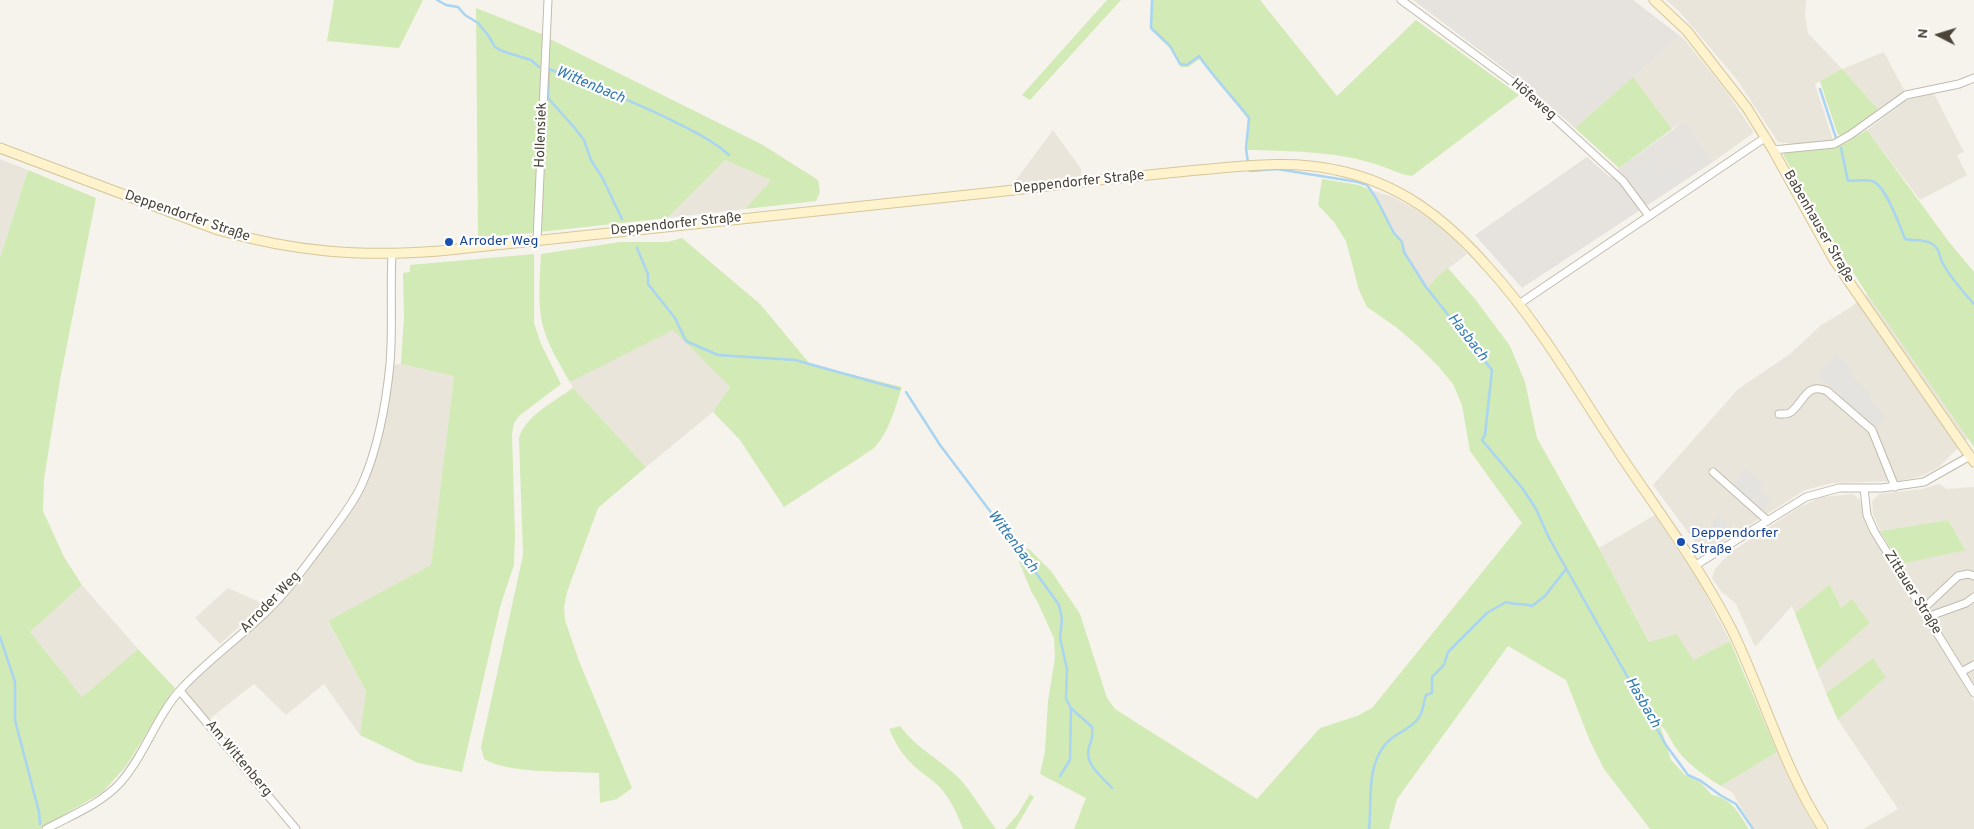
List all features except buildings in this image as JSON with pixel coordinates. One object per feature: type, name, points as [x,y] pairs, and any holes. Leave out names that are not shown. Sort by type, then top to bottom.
[{"type":"street","name":"Hollensiek","points":[[537,240],[548,0]]},
{"type":"street","name":"Höfeweg","points":[[1401,0],[1526,92],[1623,181],[1649,216]]},
{"type":"street","name":"Babenhauser Straße","points":[[1654,0],[1687,31],[1747,108],[1766,137],[1834,260],[1972,459]]},
{"type":"street","points":[[1773,150],[1834,144],[1906,96],[1959,84],[1974,78]]},
{"type":"street","points":[[1519,304],[1766,137]]},
{"type":"street","name":"Deppendorfer Straße","points":[[0,148],[218,230],[253,240],[294,248],[334,252],[392,254],[1084,181],[1256,165],[1315,166],[1360,176],[1418,202],[1458,235],[1489,267],[1519,304],[1696,565],[1739,646],[1790,770],[1823,829]]},
{"type":"street","name":"Arroder Weg","points":[[46,829],[106,796],[120,783],[164,711],[180,691],[195,674],[266,612],[295,581],[348,509],[362,483],[377,438],[390,365],[393,315],[392,254]]},
{"type":"street","points":[[1779,414],[1790,413],[1811,390],[1819,388],[1827,391],[1872,430],[1895,487]]},
{"type":"street","points":[[1696,565],[1798,501],[1818,493],[1838,488],[1895,487],[1924,482],[1972,459]]},
{"type":"street","points":[[1713,472],[1768,521]]},
{"type":"street","name":"Zittauer Straße","points":[[1864,488],[1869,521],[1974,693]]},
{"type":"street","points":[[1922,610],[1958,576],[1968,574],[1974,576]]},
{"type":"street","points":[[1927,617],[1966,603],[1974,597]]},
{"type":"street","points":[[1961,672],[1974,665]]},
{"type":"street","name":"Am Wittenberg","points":[[180,691],[296,829]]},
{"type":"shaded area","points":[[1413,0],[1633,0],[1680,36],[1575,128],[1526,85]]},
{"type":"shaded area","points":[[1666,0],[1806,0],[1805,16],[1808,33],[1842,69],[1815,84],[1833,140],[1794,144],[1778,142],[1738,81],[1679,11]]},
{"type":"shaded area","points":[[1680,36],[1726,91],[1753,131],[1752,134],[1713,162],[1685,121],[1672,129],[1633,77]]},
{"type":"shaded area","points":[[1884,52],[1905,92],[1878,109],[1842,69]]},
{"type":"shaded area","points":[[1933,92],[1964,152],[1957,155],[1967,175],[1920,200],[1867,130],[1907,100]]},
{"type":"shaded area","points":[[1685,121],[1713,162],[1522,288],[1475,235],[1587,157],[1610,177],[1619,168]]},
{"type":"shaded area","points":[[1053,130],[1081,169],[1081,176],[1023,184],[1016,180]]},
{"type":"shaded area","points":[[1696,152],[1703,162],[1656,196],[1651,189],[1645,194],[1629,171],[1647,158],[1661,177]]},
{"type":"shaded area","points":[[0,159],[28,170],[0,258]]},
{"type":"shaded area","points":[[725,160],[771,180],[745,209],[667,218]]},
{"type":"shaded area","points":[[1368,189],[1393,197],[1413,208],[1446,230],[1467,254],[1436,278],[1427,290],[1405,255],[1403,245],[1396,236],[1392,226]]},
{"type":"shaded area","points":[[1867,294],[1968,438],[1939,467],[1922,476],[1899,481],[1832,483],[1805,490],[1704,554],[1653,485],[1738,389],[1790,354],[1820,326],[1851,307]]},
{"type":"shaded area","points":[[673,329],[730,387],[713,412],[646,467],[573,388],[570,382]]},
{"type":"shaded area","points":[[1836,353],[1853,371],[1854,378],[1871,396],[1870,401],[1886,418],[1877,428],[1817,375]]},
{"type":"shaded area","points":[[401,364],[454,376],[431,565],[328,622],[366,691],[360,735],[324,684],[286,715],[254,684],[208,720],[184,689],[271,613],[299,583],[352,511],[366,483],[382,439],[394,365]]},
{"type":"shaded area","points":[[1746,469],[1763,483],[1758,489],[1771,500],[1762,510],[1755,504],[1759,499],[1756,496],[1751,501],[1732,484]]},
{"type":"shaded area","points":[[1939,484],[1947,489],[1974,487],[1974,685],[1900,564],[1966,549],[1948,520],[1880,531],[1873,514],[1872,501],[1879,494],[1922,489]]},
{"type":"shaded area","points":[[1853,494],[1860,500],[1867,527],[1974,702],[1974,829],[1863,829],[1898,809],[1838,720],[1886,677],[1873,658],[1826,693],[1817,670],[1870,623],[1852,599],[1841,608],[1830,584],[1795,613],[1792,606],[1755,647],[1736,604],[1721,591],[1712,578],[1715,569],[1731,552],[1798,508],[1821,497]]},
{"type":"shaded area","points":[[1655,515],[1699,582],[1730,641],[1693,660],[1650,643],[1599,548]]},
{"type":"shaded area","points":[[1718,516],[1734,529],[1730,534],[1725,531],[1717,541],[1707,532]]},
{"type":"shaded area","points":[[82,585],[138,649],[82,697],[30,632]]},
{"type":"shaded area","points":[[228,588],[264,604],[220,644],[195,618]]},
{"type":"shaded area","points":[[1777,752],[1816,829],[1754,829],[1732,792],[1721,786]]},
{"type":"green space","points":[[334,0],[423,0],[399,48],[327,41]]},
{"type":"green space","points":[[1107,0],[1121,0],[1030,100],[1022,95]]},
{"type":"green space","points":[[1152,0],[1260,0],[1337,96],[1416,20],[1519,95],[1412,176],[1372,163],[1341,156],[1310,152],[1247,150],[1249,120],[1200,59],[1188,67],[1181,67],[1170,48],[1152,30]]},
{"type":"green space","points":[[476,8],[544,35],[535,233],[478,237]]},
{"type":"green space","points":[[548,38],[763,145],[818,180],[820,192],[816,201],[745,209],[771,180],[725,160],[667,218],[540,232]]},
{"type":"green space","points":[[1842,69],[1878,109],[1854,130],[1838,135],[1820,81]]},
{"type":"green space","points":[[1633,77],[1672,129],[1619,168],[1575,128]]},
{"type":"green space","points":[[1867,130],[1949,242],[1974,272],[1974,447],[1867,294],[1822,224],[1783,154],[1787,151],[1810,151],[1842,145]]},
{"type":"green space","points":[[28,170],[96,198],[60,380],[44,479],[43,511],[64,557],[82,585],[30,632],[82,697],[138,649],[175,688],[126,766],[103,792],[40,829],[0,829],[0,258]]},
{"type":"green space","points":[[1322,179],[1359,185],[1368,189],[1403,245],[1406,255],[1427,289],[1448,268],[1475,299],[1510,346],[1525,382],[1537,438],[1649,642],[1677,634],[1693,660],[1730,641],[1777,752],[1721,786],[1678,751],[1660,725],[1671,760],[1685,775],[1701,783],[1712,795],[1729,803],[1738,812],[1749,829],[1650,829],[1604,769],[1590,741],[1566,680],[1508,646],[1397,799],[1389,829],[1074,829],[1086,798],[1040,774],[1045,752],[1048,701],[1055,658],[1054,638],[1019,561],[1019,556],[1028,548],[1051,571],[1080,614],[1107,698],[1115,709],[1257,799],[1320,728],[1357,716],[1372,708],[1522,523],[1470,451],[1462,405],[1453,384],[1417,345],[1396,327],[1367,307],[1359,290],[1346,241],[1334,222],[1318,205]]},
{"type":"green space","points":[[682,238],[760,304],[810,364],[902,387],[894,412],[879,443],[873,449],[784,507],[740,440],[713,412],[730,387],[673,330],[570,382],[552,351],[545,334],[540,301],[541,254],[620,242],[668,242]]},
{"type":"green space","points":[[534,254],[534,323],[541,344],[561,384],[519,416],[514,423],[512,434],[514,565],[500,607],[462,772],[418,763],[360,735],[366,691],[328,621],[431,565],[454,376],[401,364],[404,317],[403,273],[410,272],[410,265]]},
{"type":"green space","points":[[573,388],[646,467],[598,508],[567,592],[564,607],[565,620],[579,661],[632,788],[617,799],[600,803],[599,773],[540,771],[508,767],[484,759],[481,747],[523,555],[519,438],[528,422],[534,416]]},
{"type":"green space","points":[[1948,520],[1966,550],[1900,564],[1880,531]]},
{"type":"green space","points":[[1830,584],[1841,608],[1852,599],[1870,623],[1817,670],[1795,613]]},
{"type":"green space","points":[[1873,658],[1886,677],[1838,720],[1826,693]]},
{"type":"green space","points":[[900,726],[913,741],[960,779],[996,829],[963,829],[952,804],[943,791],[913,765],[899,748],[889,729]]},
{"type":"green space","points":[[1030,794],[1034,797],[1015,829],[1005,829],[1018,814]]},
{"type":"waterway","name":"Wittenbach","points":[[437,0],[446,5],[458,7],[465,15],[478,23],[495,47],[531,60],[539,67]]},
{"type":"waterway","name":"Hasbach","points":[[1152,0],[1151,28],[1170,46],[1180,64],[1187,65],[1199,56],[1249,118],[1246,148],[1248,163]]},
{"type":"waterway","name":"Wittenbach","points":[[622,219],[602,177],[591,160],[584,140],[548,98],[549,69],[619,97],[687,128],[709,140],[729,155]]},
{"type":"waterway","points":[[1820,89],[1836,138]]},
{"type":"waterway","points":[[1841,148],[1848,181],[1869,180],[1877,184],[1892,206],[1905,239],[1926,241],[1935,246],[1946,270],[1974,304]]},
{"type":"waterway","name":"Hasbach","points":[[1249,168],[1250,171],[1277,169],[1367,185],[1394,233],[1402,242],[1404,252],[1426,287],[1492,370],[1485,435],[1482,440],[1523,489],[1536,509],[1549,538],[1666,745],[1688,775],[1701,781],[1736,804],[1753,829]]},
{"type":"waterway","name":"Wittenbach","points":[[637,248],[648,274],[648,284],[675,318],[686,341],[718,355],[795,360],[899,389]]},
{"type":"waterway","name":"Wittenbach","points":[[906,392],[940,445],[1059,605],[1062,619],[1060,638],[1067,669],[1066,699],[1071,708],[1092,727],[1092,737],[1088,753],[1089,759],[1094,769],[1112,788]]},
{"type":"waterway","points":[[1369,829],[1372,776],[1378,755],[1387,742],[1413,724],[1419,717],[1426,695],[1432,693],[1432,677],[1444,665],[1448,652],[1487,613],[1506,602],[1532,606],[1545,596],[1566,569]]},
{"type":"waterway","points":[[0,637],[15,682],[15,720],[39,812],[40,824]]},
{"type":"waterway","name":"Wittenbach","points":[[1060,776],[1070,760],[1071,708]]},
{"type":"place","name":"Arroder Weg","points":[[449,242]]},
{"type":"place","name":"Deppendorfer Straße","points":[[1681,542]]}]
